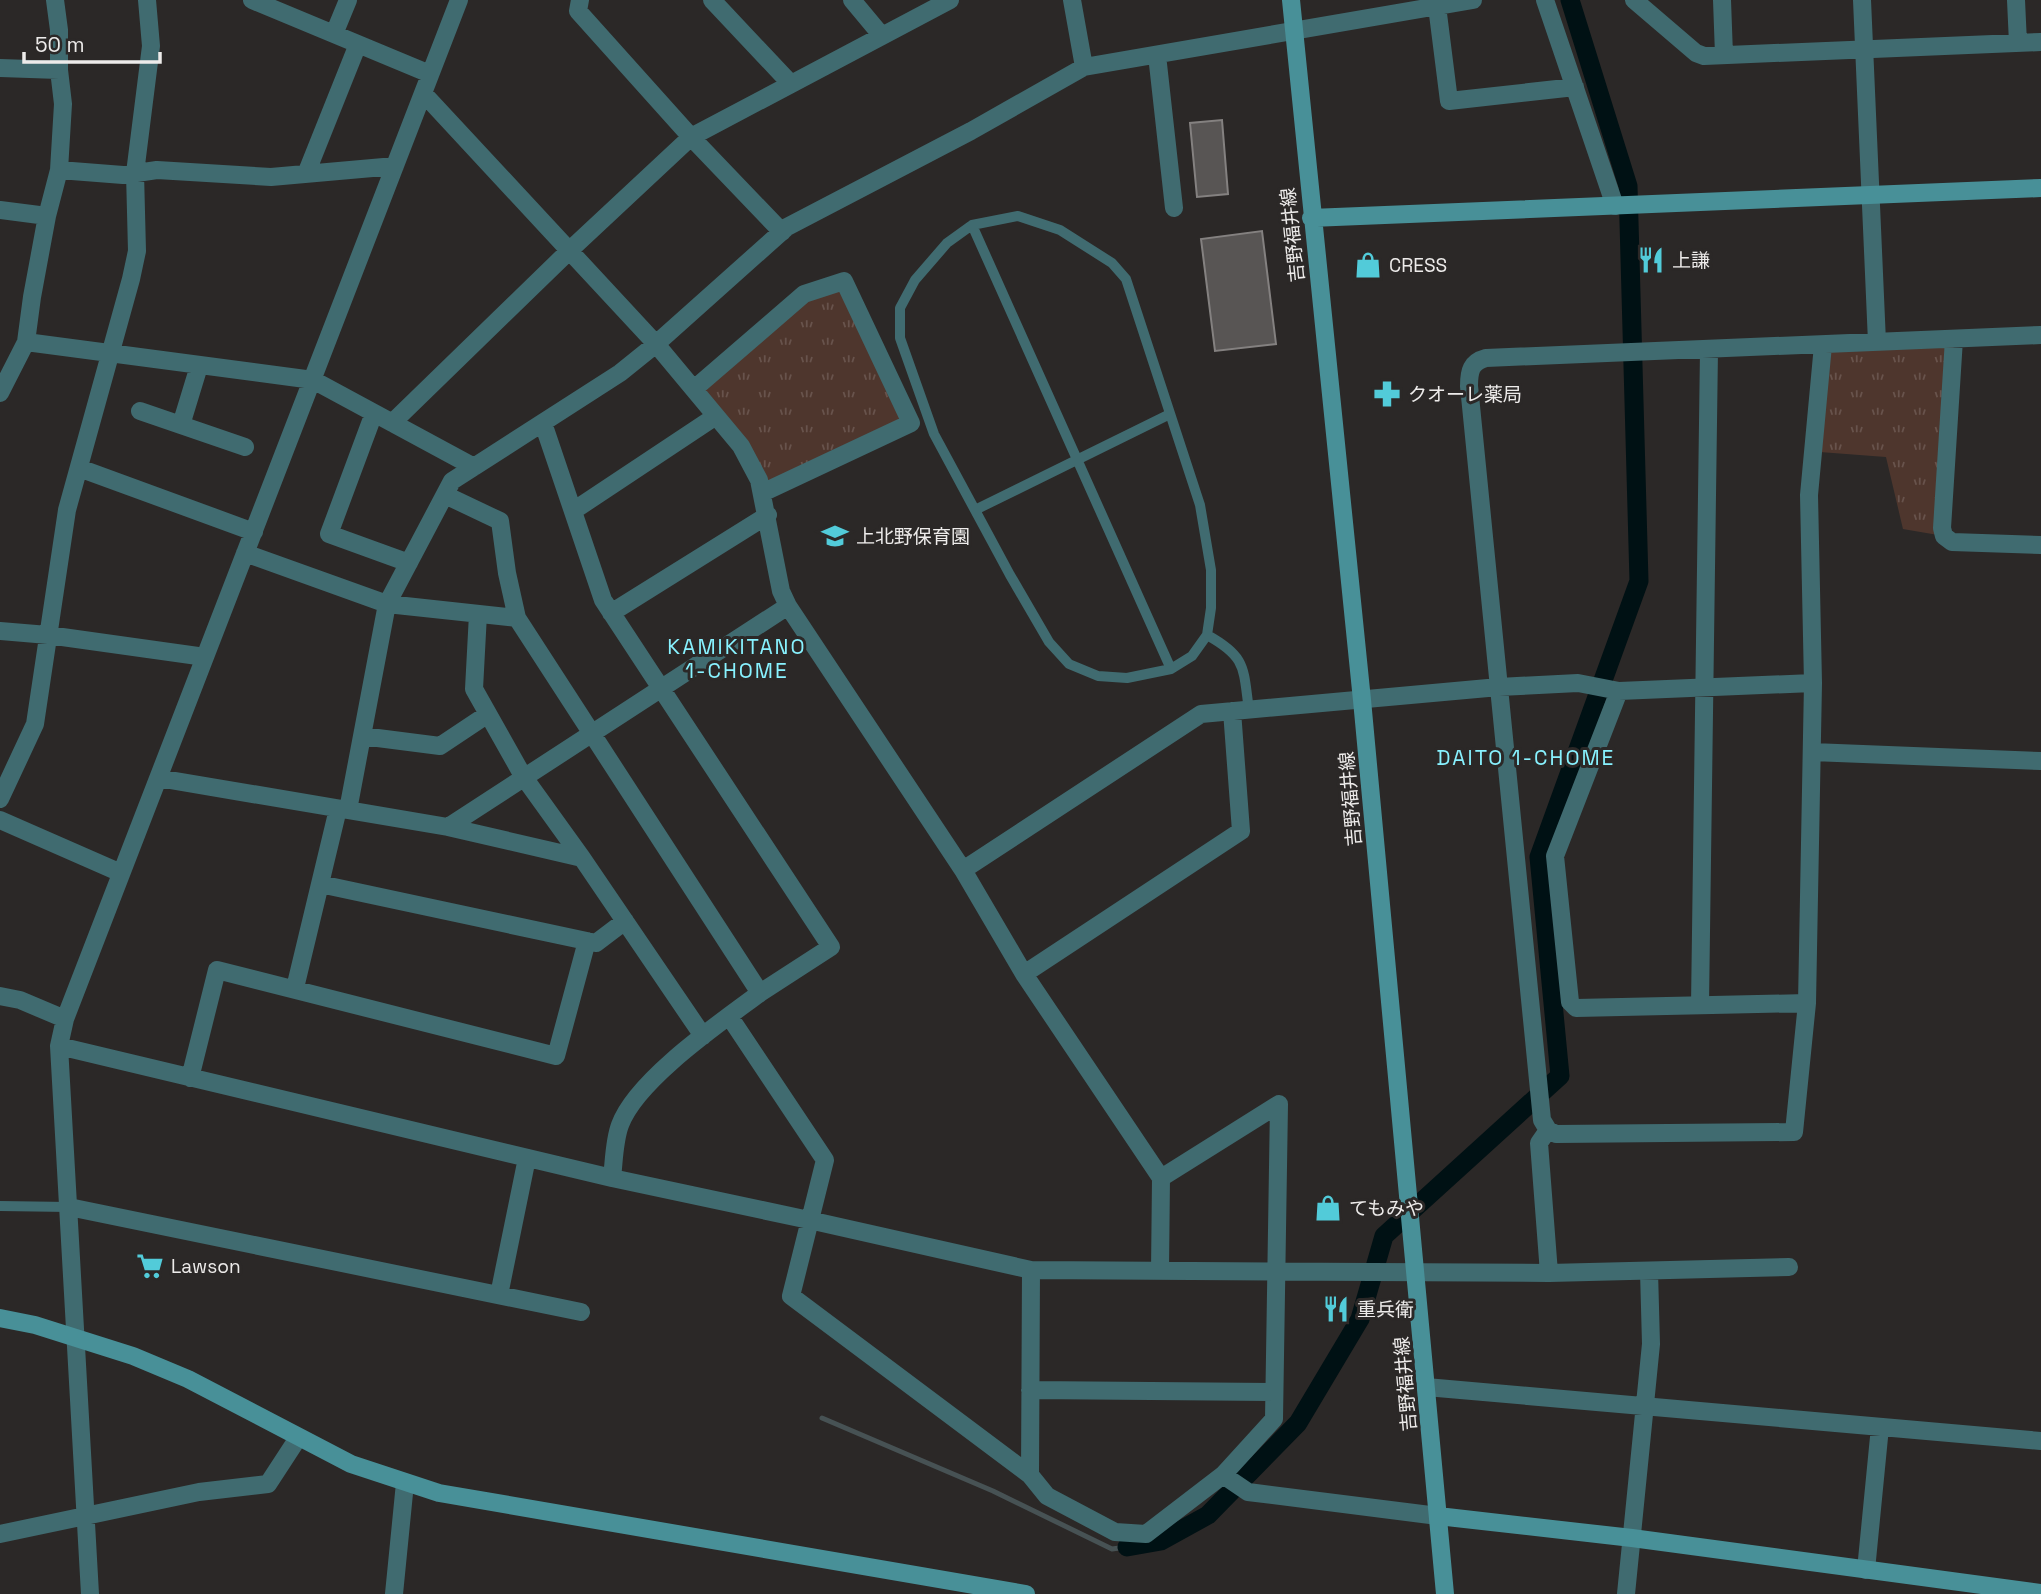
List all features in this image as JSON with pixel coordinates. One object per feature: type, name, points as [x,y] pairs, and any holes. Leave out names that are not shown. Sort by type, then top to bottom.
[{"type":"street","points":[[0,393],[6,370],[26,342],[47,216],[59,170],[63,104],[59,70],[60,30],[55,0]]},
{"type":"street","points":[[0,799],[35,724],[67,510],[137,251],[135,173],[151,46],[147,0]]},
{"type":"street","points":[[252,0],[430,74]]},
{"type":"street","points":[[334,34],[348,0]]},
{"type":"street","points":[[90,1594],[59,1046],[65,1019],[459,0]]},
{"type":"street","points":[[712,0],[791,84]]},
{"type":"street","points":[[852,0],[882,36]]},
{"type":"street","points":[[392,423],[691,137],[950,0]]},
{"type":"street","points":[[1072,0],[1084,67]]},
{"type":"street","name":"吉野福井線","points":[[1291,0],[1311,218],[1362,700],[1446,1594]]},
{"type":"street","points":[[295,988],[320,884],[362,736],[387,604],[453,481],[620,373],[787,227],[971,131],[1084,67],[1473,0]]},
{"type":"street","points":[[1545,0],[1617,206]]},
{"type":"street","points":[[1634,0],[1696,53],[1704,56],[2041,42]]},
{"type":"street","points":[[1722,0],[1724,55]]},
{"type":"street","points":[[1862,0],[1877,342]]},
{"type":"street","points":[[2016,0],[2018,43]]},
{"type":"street","points":[[575,4],[691,137],[782,232]]},
{"type":"street","points":[[1437,6],[1449,101],[1575,87]]},
{"type":"street","points":[[306,174],[358,44]]},
{"type":"street","points":[[1157,55],[1174,208]]},
{"type":"street","points":[[0,68],[59,70]]},
{"type":"street","points":[[423,93],[656,344],[741,446],[759,480],[781,591],[788,606],[963,870],[1024,974],[1161,1178],[1160,1271]]},
{"type":"street","points":[[59,170],[124,175],[157,170],[271,177],[395,166]]},
{"type":"street","points":[[1311,218],[2041,188]]},
{"type":"street","points":[[0,210],[47,216]]},
{"type":"street","points":[[694,389],[804,294],[844,281],[911,423],[762,493]]},
{"type":"street","points":[[1823,345],[1809,495],[1813,683],[1807,1003],[1794,1132],[1556,1134],[1548,1130],[1542,1120],[1469,386],[1471,368],[1476,361],[1486,358],[2041,335]]},
{"type":"street","points":[[1954,339],[1942,528],[1944,536],[1952,542],[2041,545]]},
{"type":"street","points":[[26,342],[313,380],[474,467]]},
{"type":"street","points":[[1700,1005],[1709,350]]},
{"type":"street","points":[[181,425],[199,366]]},
{"type":"street","points":[[140,411],[245,447]]},
{"type":"street","points":[[374,413],[329,534],[409,564]]},
{"type":"street","points":[[573,511],[716,416]]},
{"type":"street","points":[[543,423],[603,600],[831,947],[729,1016],[642,1088],[620,1124],[612,1178]]},
{"type":"street","points":[[79,468],[254,532]]},
{"type":"street","points":[[445,495],[500,521],[517,618],[760,993]]},
{"type":"street","points":[[611,613],[768,515]]},
{"type":"street","points":[[246,553],[387,604],[517,618]]},
{"type":"street","points":[[448,827],[788,606]]},
{"type":"street","points":[[478,614],[474,689],[523,776],[703,1036]]},
{"type":"street","points":[[0,631],[205,657]]},
{"type":"street","points":[[963,870],[1201,714],[1578,682],[1619,691],[1813,683]]},
{"type":"street","points":[[1619,691],[1555,856],[1570,1002],[1576,1008],[1807,1003]]},
{"type":"street","points":[[1024,974],[1241,831],[1241,711]]},
{"type":"street","points":[[362,736],[440,746],[488,714]]},
{"type":"street","points":[[1812,752],[2041,761]]},
{"type":"street","points":[[158,778],[448,827],[582,858]]},
{"type":"street","points":[[0,820],[121,873]]},
{"type":"street","points":[[320,884],[596,943],[625,921]]},
{"type":"street","points":[[190,1078],[217,970],[556,1056],[587,941]]},
{"type":"street","points":[[0,996],[20,1000],[65,1019]]},
{"type":"street","points":[[729,1016],[825,1160],[791,1296],[1030,1475],[1047,1496],[1115,1532],[1146,1534],[1223,1475],[1274,1419],[1279,1104],[1161,1178]]},
{"type":"street","points":[[59,1046],[612,1178],[1031,1270],[1549,1273],[1788,1267]]},
{"type":"street","points":[[1548,1130],[1539,1143],[1549,1273]]},
{"type":"street","points":[[499,1295],[527,1158]]},
{"type":"street","points":[[69,1207],[581,1312]]},
{"type":"street","points":[[1030,1475],[1031,1270]]},
{"type":"street","points":[[1626,1594],[1651,1344],[1649,1271]]},
{"type":"street","points":[[0,1318],[77,1337],[133,1356],[188,1379],[351,1464],[439,1493],[979,1591],[1026,1594]]},
{"type":"street","points":[[1426,1387],[2041,1441]]},
{"type":"street","points":[[1030,1390],[1274,1392]]},
{"type":"street","points":[[1866,1570],[1880,1427]]},
{"type":"street","points":[[0,1534],[199,1492],[268,1484],[298,1438]]},
{"type":"street","points":[[1223,1475],[1248,1492],[1632,1538],[1866,1570],[1960,1588],[2041,1593]]},
{"type":"street","points":[[394,1594],[405,1483]]},
{"type":"lane","points":[[1018,216],[1060,230],[1112,263],[1126,279],[1200,505],[1209,557],[1211,608],[1207,635],[1192,656],[1171,669],[1127,678],[1098,676],[1069,664],[1049,642],[934,433],[900,338],[900,308],[915,280],[947,243],[972,225],[1018,216]]},
{"type":"lane","points":[[972,225],[1171,669]]},
{"type":"lane","points":[[975,510],[1170,414]]},
{"type":"lane","points":[[1207,635],[1228,647],[1242,662],[1241,711]]},
{"type":"lane","points":[[0,1206],[69,1207]]},
{"type":"green space","points":[[844,281],[904,426],[762,493],[694,389],[797,300]]},
{"type":"green space","points":[[1954,339],[1944,536],[1903,529],[1886,457],[1820,452],[1823,345]]},
{"type":"building","points":[[1222,120],[1228,194],[1197,197],[1190,123]]},
{"type":"building","points":[[1262,231],[1276,344],[1215,351],[1201,239]]},
{"type":"waterway","points":[[1127,1547],[1161,1541],[1208,1515],[1298,1423],[1360,1319],[1384,1236],[1560,1076],[1539,857],[1639,581],[1628,186],[1570,0]]},
{"type":"waterway","points":[[822,1418],[993,1491],[1112,1549],[1127,1547]]},
{"type":"place","name":"上謙","points":[[1651,260]]},
{"type":"place","name":"CRESS","points":[[1368,265]]},
{"type":"place","name":"クオーレ薬局","points":[[1387,394]]},
{"type":"place","name":"上北野保育園","points":[[835,536]]},
{"type":"place","name":"てもみや","points":[[1328,1208]]},
{"type":"place","name":"Lawson","points":[[150,1266]]},
{"type":"place","name":"重兵衛","points":[[1336,1309]]},
{"type":"district","name":"KAMIKITANO 1-CHOME","points":[[737,659]]},
{"type":"district","name":"DAITO 1-CHOME","points":[[1526,758]]}]
